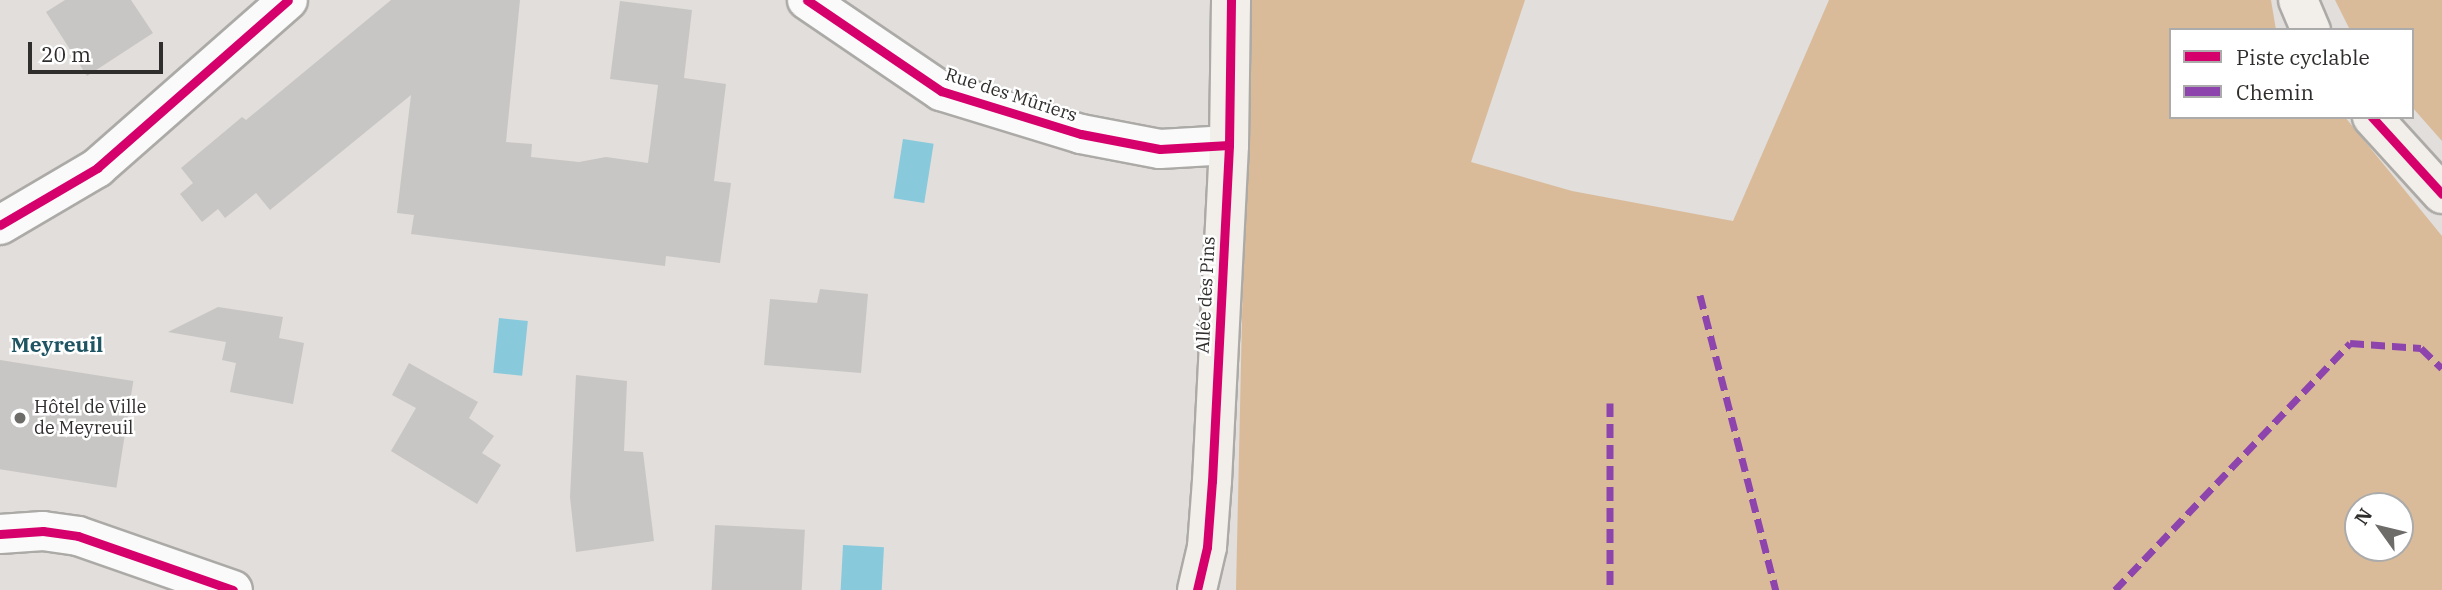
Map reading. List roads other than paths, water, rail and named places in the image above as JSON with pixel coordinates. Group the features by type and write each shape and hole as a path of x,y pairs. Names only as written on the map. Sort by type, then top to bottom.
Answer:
{"street":[{"path":"0,225 97,168 288,0"},
{"name":"Rue des Mûriers","path":"807,0 941,91 1081,134 1160,149 1229,145"},
{"name":"Allée des Pins","path":"1197,590 1208,547 1229,145 1231,0"},
{"path":"2298,0 2311,28"},
{"path":"2374,119 2442,194"},
{"path":"0,534 43,531 78,536 233,590"}],"water":[{"path":"903,139 934,144 924,203 894,198"},
{"path":"499,318 528,321 522,376 493,373"},
{"path":"843,545 884,547 882,590 841,590"}],"place":[{"name":"Hôtel de Ville de Meyreuil","path":"20,418"}],"district":[{"name":"Meyreuil","path":"57,344"}]}
